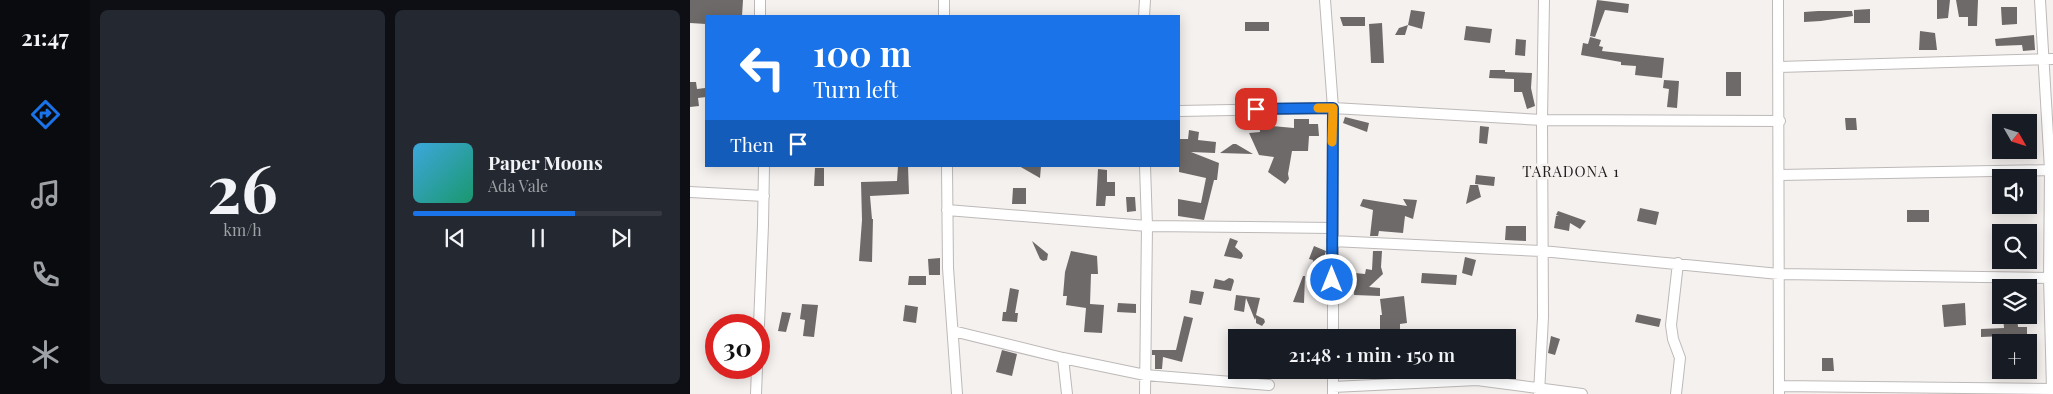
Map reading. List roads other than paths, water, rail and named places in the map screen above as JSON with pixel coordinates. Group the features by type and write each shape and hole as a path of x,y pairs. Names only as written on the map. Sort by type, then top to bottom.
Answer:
{"street":[{"path":"760,0 760,15"},
{"path":"944,0 944,15"},
{"path":"1144,0 1144,15"},
{"path":"1325,0 1333,108 1333,329"},
{"path":"1539,392 1543,317 1542,120 1544,0"},
{"path":"1778,0 1780,121 1779,390 2052,389 2052,170 2048,59 2040,0"},
{"path":"1779,67 2048,59"},
{"path":"1180,111 1333,108 1542,120 1780,121"},
{"path":"759,314 764,167"},
{"path":"946,167 952,331 958,394"},
{"path":"1145,167 1145,394"},
{"path":"1780,175 2052,170"},
{"path":"690,192 764,196"},
{"path":"947,210 1146,226 1332,228"},
{"path":"1332,241 1542,252 1678,263 1779,274 2051,278"},
{"path":"1676,394 1680,358 1673,339 1671,325 1678,263"},
{"path":"952,331 1063,358 1145,375 1269,385"},
{"path":"1063,358 1067,394"},
{"path":"756,394 757,379"},
{"path":"1333,391 1476,380 1503,382 1539,392 1582,394"}],"district":[{"name":"TARADONA 1","path":"1571,171"}]}
